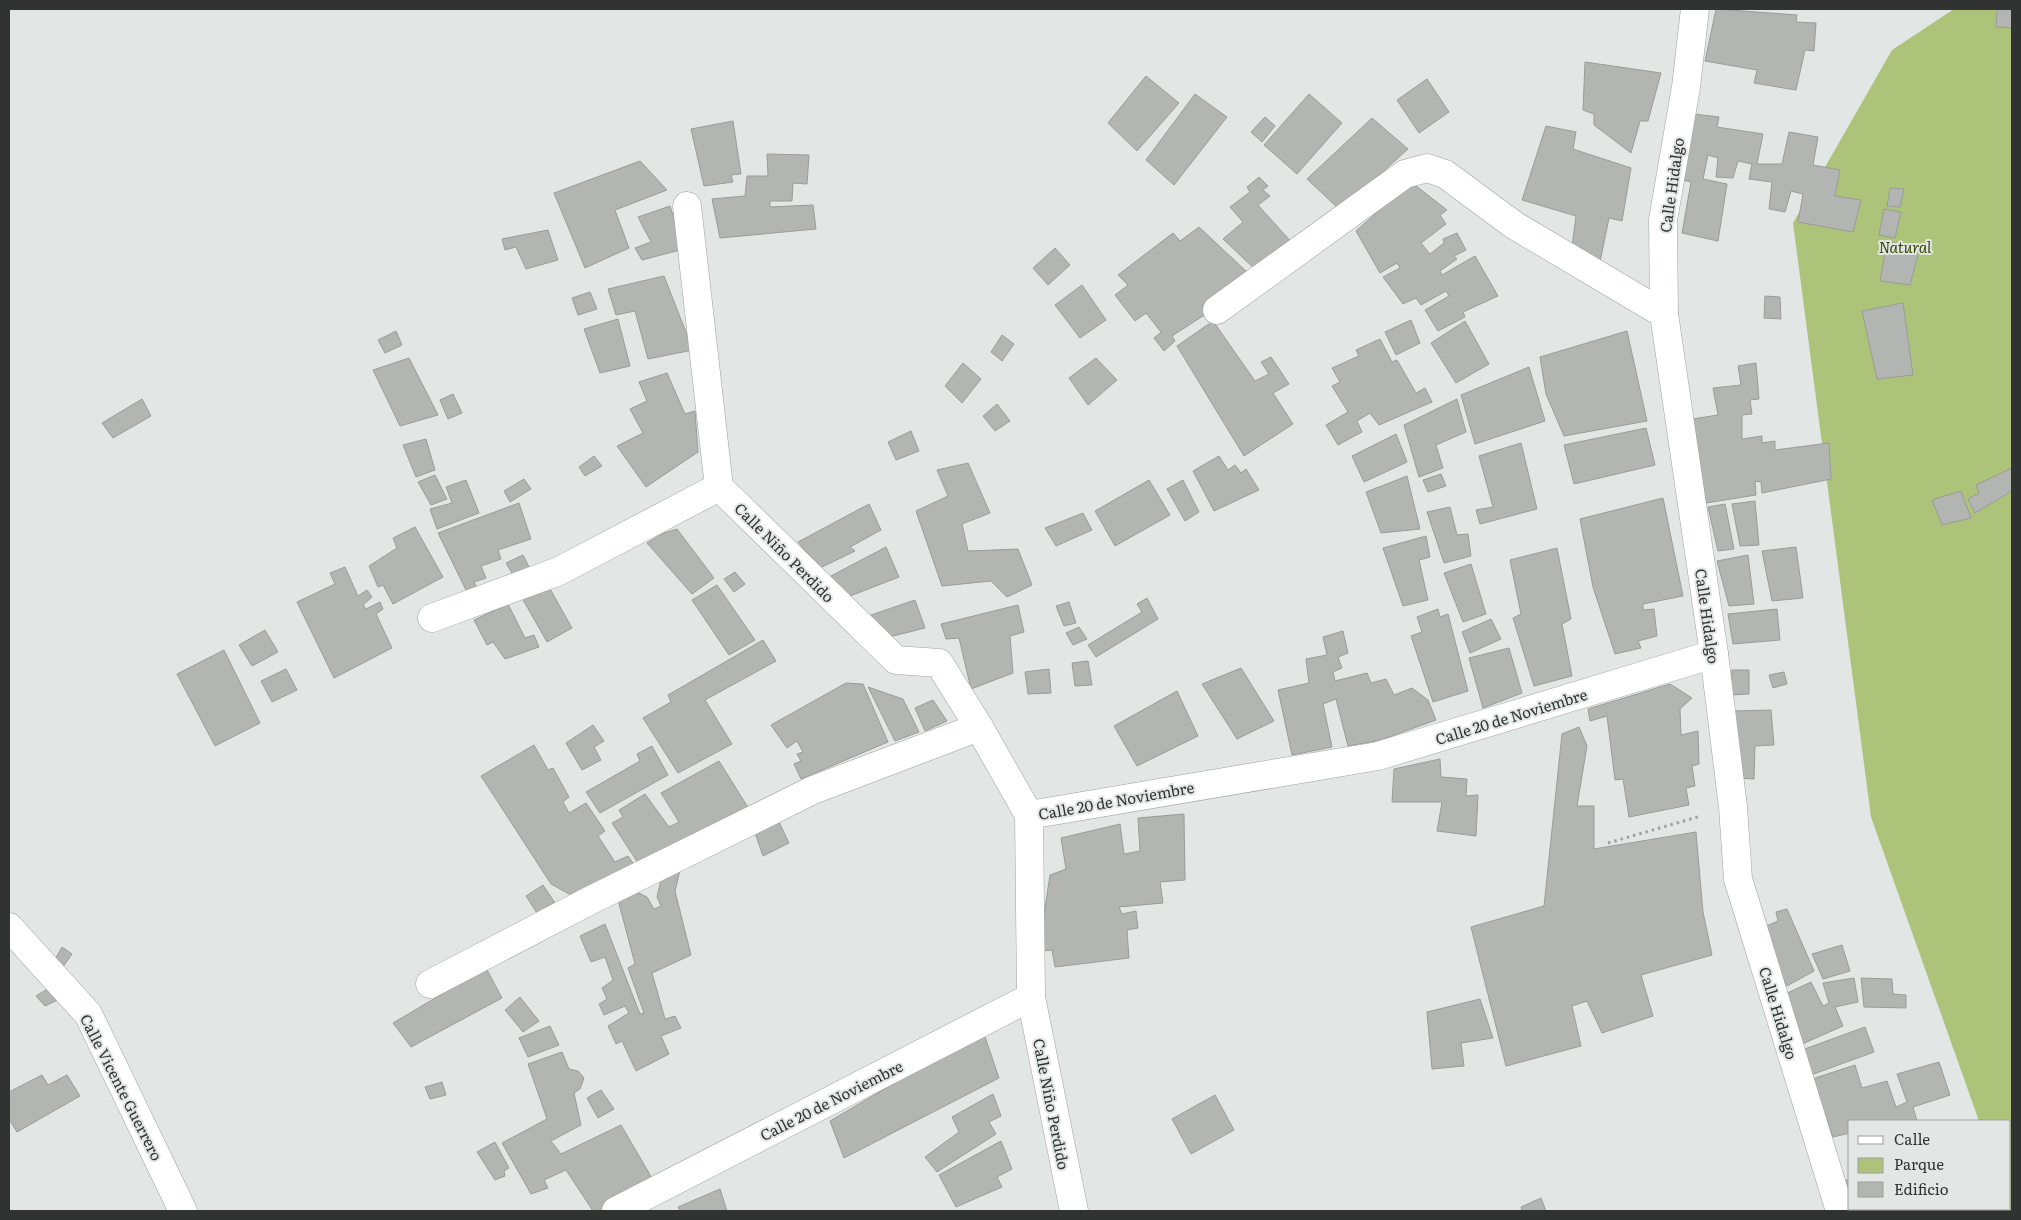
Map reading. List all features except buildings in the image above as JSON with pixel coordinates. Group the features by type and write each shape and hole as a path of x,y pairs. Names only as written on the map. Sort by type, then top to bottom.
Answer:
{"street":[{"name":"Calle Hidalgo","path":"1695,9 1686,87 1662,220 1664,314 1714,654 1733,807 1738,879 1840,1211"},
{"path":"1217,310 1405,174 1428,168 1445,174 1514,225 1664,314"},
{"path":"432,618 559,571 719,487 686,206"},
{"name":"Calle Niño Perdido","path":"719,487 896,660 939,663 979,727 1029,815"},
{"name":"Calle 20 de Noviembre","path":"616,1211 1031,997 1029,815 1378,756 1714,654"},
{"path":"430,984 589,901 813,790 979,727"},
{"name":"Calle Vicente Guerrero","path":"9,926 88,1014 183,1211"},
{"name":"Calle Niño Perdido","path":"1031,997 1074,1211"}],"path":[{"path":"1608,843 1733,807"}],"green space":[{"name":"Natural","path":"1954,9 2012,9 2012,1211 2011,1120 1979,1120 1871,817 1793,223 1892,50"}]}
